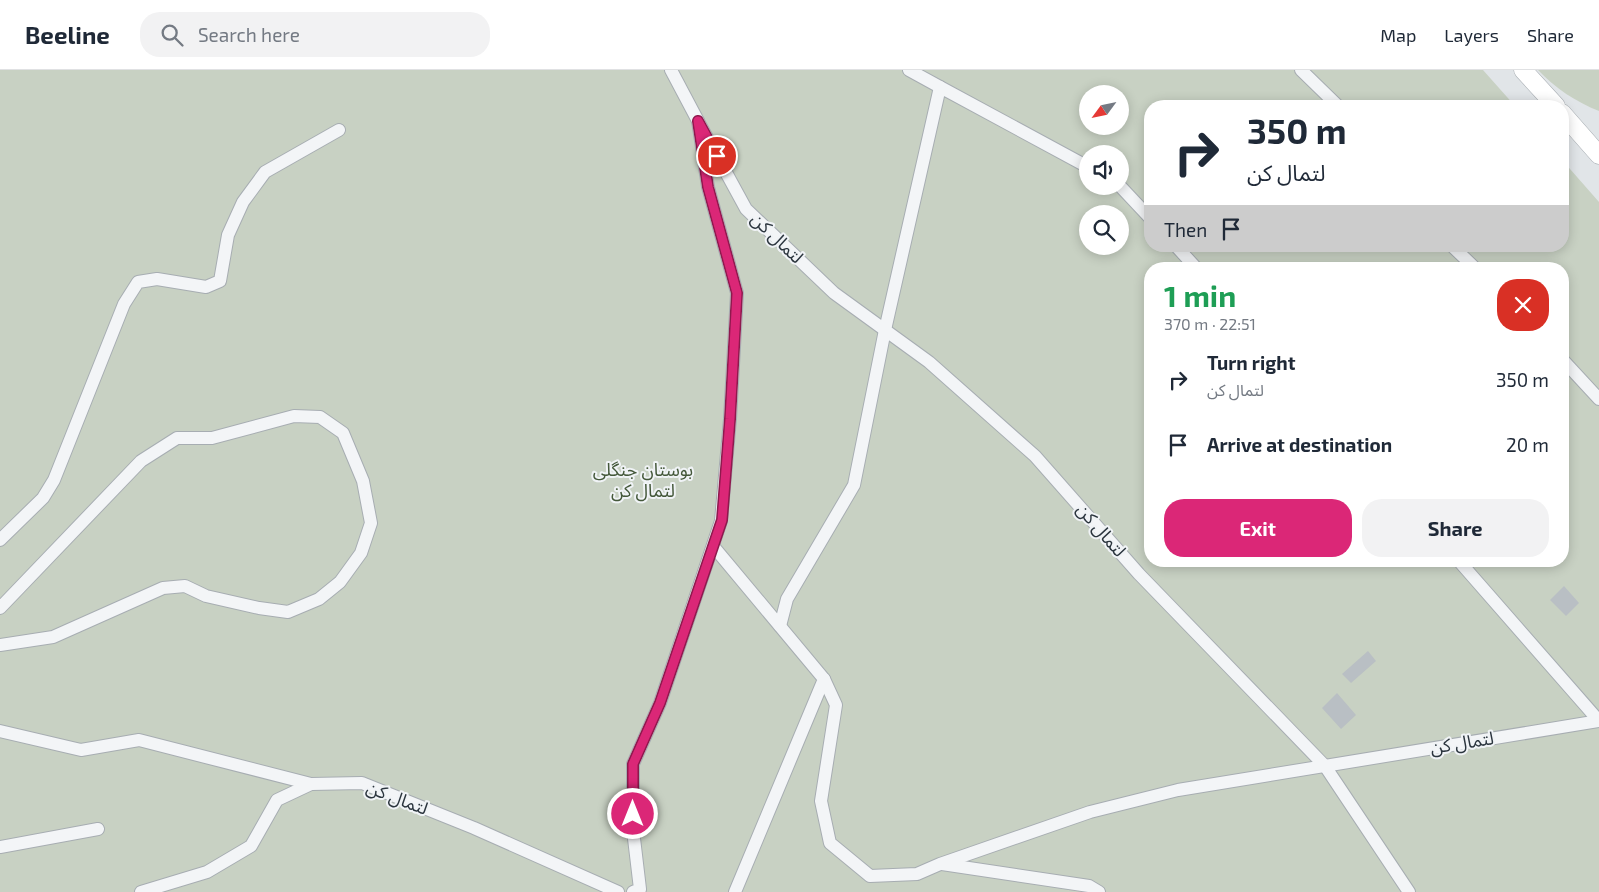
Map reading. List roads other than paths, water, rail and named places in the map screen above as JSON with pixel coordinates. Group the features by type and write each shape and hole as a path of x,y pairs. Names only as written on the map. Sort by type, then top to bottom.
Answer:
{"main road":[{"path":"1523,70 1550,100"},
{"path":"1569,121 1599,155"}],"street":[{"name":"لتمال کن","path":"671,70 746,209 834,293 929,362 1035,456 1139,574 1325,766 1409,892"},
{"path":"910,70 1079,162"},
{"path":"1301,70 1332,100"},
{"path":"780,626 787,599 854,485 885,330 940,87"},
{"name":"لتمال کن","path":"638,891 633,830 633,764 660,703 722,520 730,419 737,293 708,187 698,121"},
{"path":"0,540 43,498 54,480 124,304 138,282 157,279 206,287 220,281 228,235 243,202 265,172 340,130"},
{"path":"1128,195 1144,212"},
{"path":"1182,252 1191,262"},
{"path":"1458,252 1469,262"},
{"path":"1569,367 1599,399"},
{"path":"0,608 141,461 177,438 212,438 294,416 320,417 343,433 363,482 371,523 362,553 340,582 319,599 288,612 258,608 206,596 186,586 163,588 54,637 0,645"},
{"name":"لتمال کن","path":"713,546 824,678 836,705 821,801 830,843 870,876 916,874 940,864 1099,810 1178,790 1599,721"},
{"name":"لتمال کن","path":"1464,567 1599,721"},
{"path":"734,892 824,678"},
{"path":"0,731 81,750 139,740 311,784"},
{"name":"لتمال کن","path":"141,892 206,872 252,846 277,800 311,784 362,783 474,828 618,892"},
{"path":"0,848 98,828"},
{"path":"940,864 1089,886 1099,892"}],"park label":[{"name":"بوستان جنگلی لتمال کن","path":"643,480"}]}
